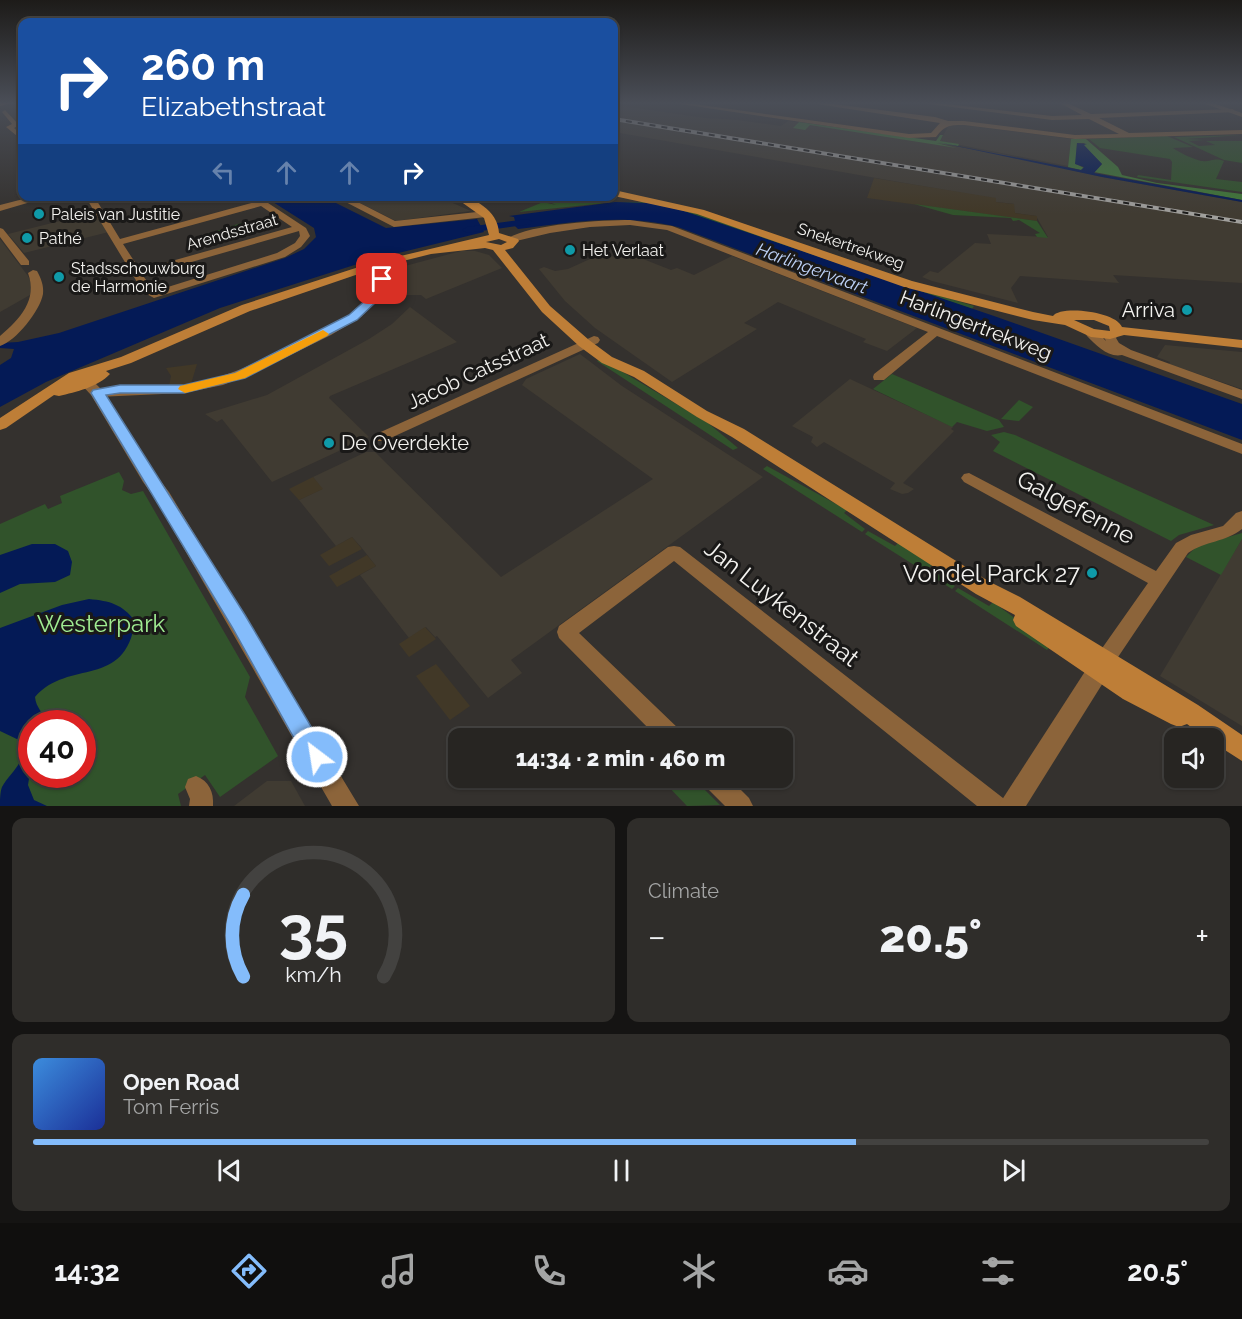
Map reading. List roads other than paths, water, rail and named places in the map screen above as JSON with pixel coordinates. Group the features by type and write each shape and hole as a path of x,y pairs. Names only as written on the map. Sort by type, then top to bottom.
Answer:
{"main road":[{"name":"Snekertrekweg","path":"618,192 700,212 908,284 993,306 1075,321"},
{"path":"468,201 486,214 546,309 589,341 607,360 639,374 702,414 737,443 787,475 845,502 983,588 1013,603 1101,665 1190,713 1238,746"},
{"path":"478,201 492,209 500,236"},
{"path":"0,425 34,401 88,384 126,360 228,314 375,265 500,236"},
{"path":"1075,321 1092,314 1114,329"},
{"path":"1075,321 1091,333 1114,329 1239,344"}],"street":[{"path":"0,208 27,201"},
{"path":"92,201 148,292 154,295 281,255 302,241 305,234 300,228 259,201"},
{"path":"348,201 396,224 486,214"},
{"path":"118,242 262,203"},
{"name":"Harlingertrekweg","path":"500,236 588,224 628,222 669,228 1242,449"},
{"name":"Arendsstraat","path":"137,274 300,228"},
{"path":"0,231 25,263"},
{"path":"88,384 184,389 225,381 252,370 342,324 364,309 374,298 380,285 382,274 375,265"},
{"path":"5,336 31,310 37,299 38,284 33,273"},
{"path":"1114,329 1110,339 1114,345 1140,359"},
{"path":"879,377 936,331"},
{"path":"1091,333 1110,350 1242,395"},
{"name":"Jacob Catsstraat","path":"379,438 589,341"},
{"path":"88,384 238,621 346,806"},
{"name":"Galgefenne","path":"969,478 1159,581"},
{"path":"1011,806 1101,665 1186,545 1233,530 1242,517"},
{"name":"Jan Luykenstraat","path":"663,728 566,632 674,552 995,806"},
{"path":"723,788 741,806"}],"water":[{"path":"937,142 1081,170 1084,167 1075,164 1077,143 1087,144 1084,145 1102,164 1094,173 1242,200 1242,202 1102,177"},
{"path":"271,201 332,201 386,228 477,219 484,232 370,260 220,308 46,382 0,407 0,365 11,358 14,349 0,348 0,343 18,342 59,333 285,258 304,249 316,237 314,228"},
{"path":"615,202 649,203 681,210 994,316 1242,404 1242,440 678,227 638,220 598,220 518,229 511,222 515,221 514,217 509,216"},
{"path":"32,544 55,544 68,551 72,562 70,575 55,582 20,584 0,593 0,555"},
{"path":"89,599 115,604 135,621 129,642 120,656 108,665 64,678 49,685 35,697 40,710 18,710 18,740 0,731 0,628 62,605"},
{"path":"18,766 18,788 29,788 34,800 47,806 0,806 0,794 5,782"}],"waterway":[{"name":"Harlingervaart","path":"467,230 528,222"}],"railway":[{"path":"740,140 1242,222"}],"place":[{"name":"Paleis van Justitie","path":"39,214"},
{"name":"Pathé","path":"27,238"},
{"name":"Het Verlaat","path":"570,250"},
{"name":"Stadsschouwburg de Harmonie","path":"59,277"},
{"name":"Arriva","path":"1187,310"},
{"name":"De Overdekte","path":"329,443"},
{"name":"Vondel Parck 27","path":"1092,573"}],"park label":[{"name":"Westerpark","path":"101,623"}]}
